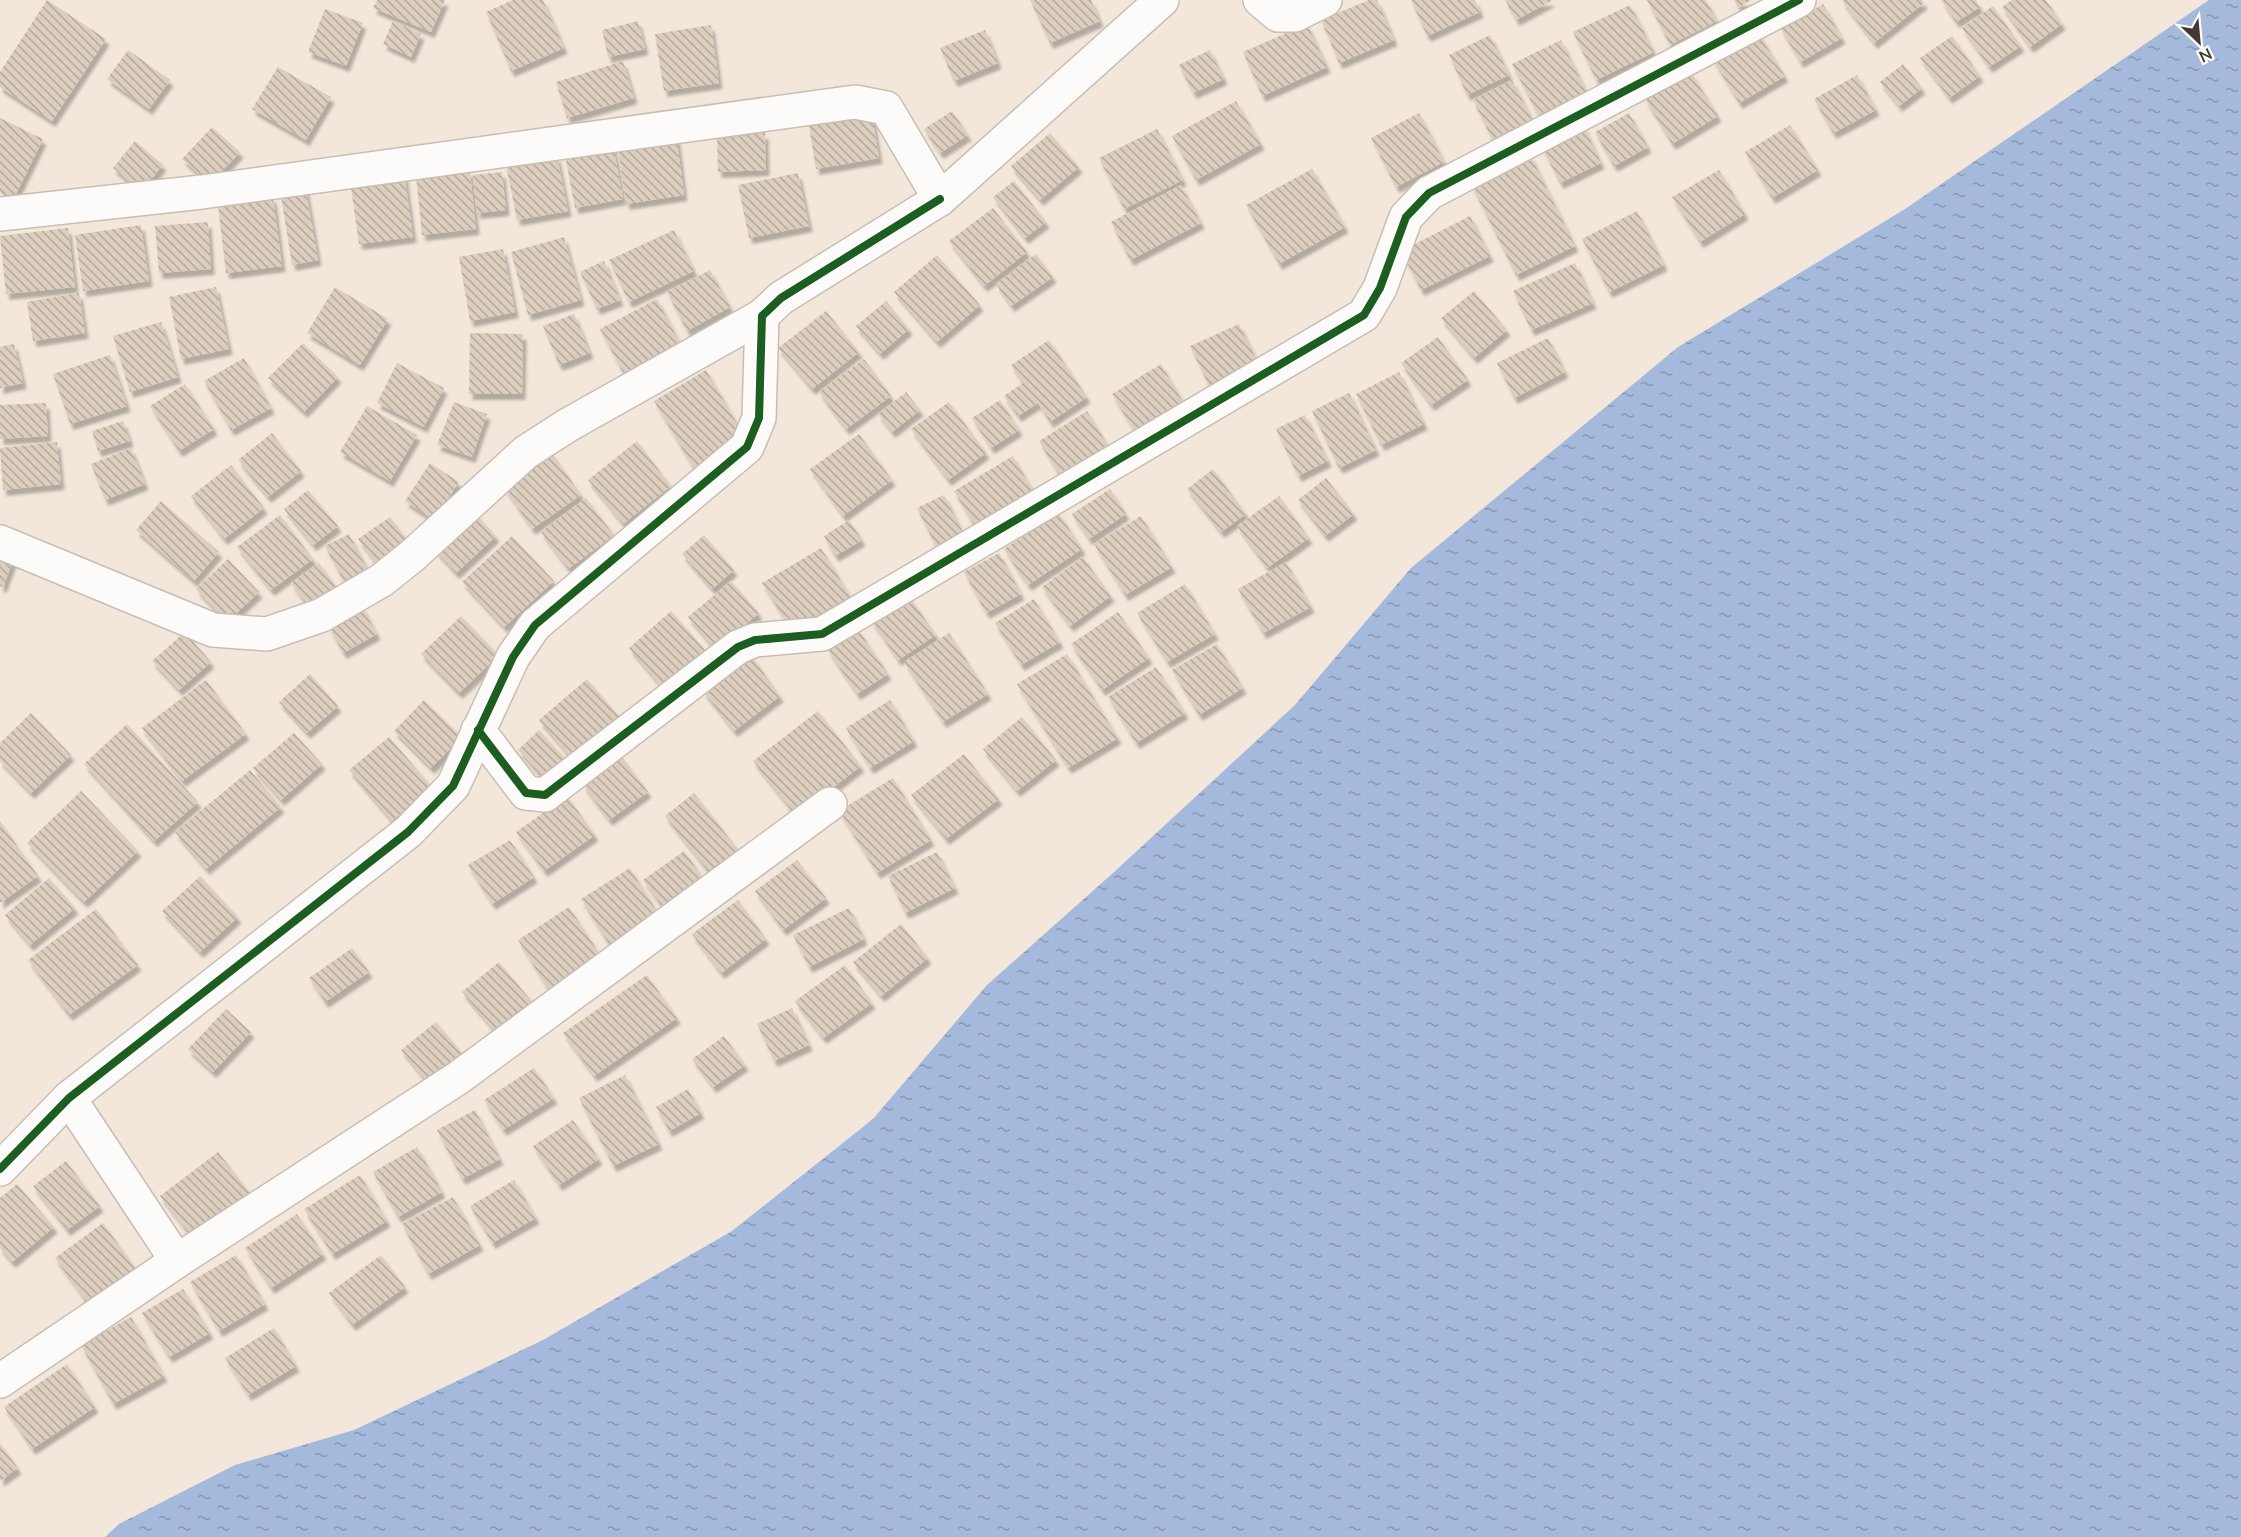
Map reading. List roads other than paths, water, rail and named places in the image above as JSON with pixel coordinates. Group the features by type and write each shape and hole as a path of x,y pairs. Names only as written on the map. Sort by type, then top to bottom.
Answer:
{"street":[{"path":"0,542 213,630 267,634 322,615 382,580 412,556 526,452 568,425 762,316 781,298 940,199 1162,0"},
{"path":"1260,0 1278,15 1295,15 1325,0"},
{"path":"478,730 526,794 545,795 738,647 755,640 822,634 1364,315 1380,288 1406,217 1429,193 1798,0"},
{"path":"0,214 202,192 855,102 886,108 940,199"},
{"path":"0,1168 69,1098 408,832 453,786 513,657 535,626 747,447 759,418 762,316"},
{"path":"0,1381 177,1261 458,1078 830,804"},
{"path":"69,1098 177,1261"}],"water":[{"path":"2209,0 2241,0 2241,1537 105,1537 119,1524 235,1465 354,1430 543,1340 732,1231 873,1119 987,985 1113,873 1295,705 1411,568 1678,347 1905,209"}]}
